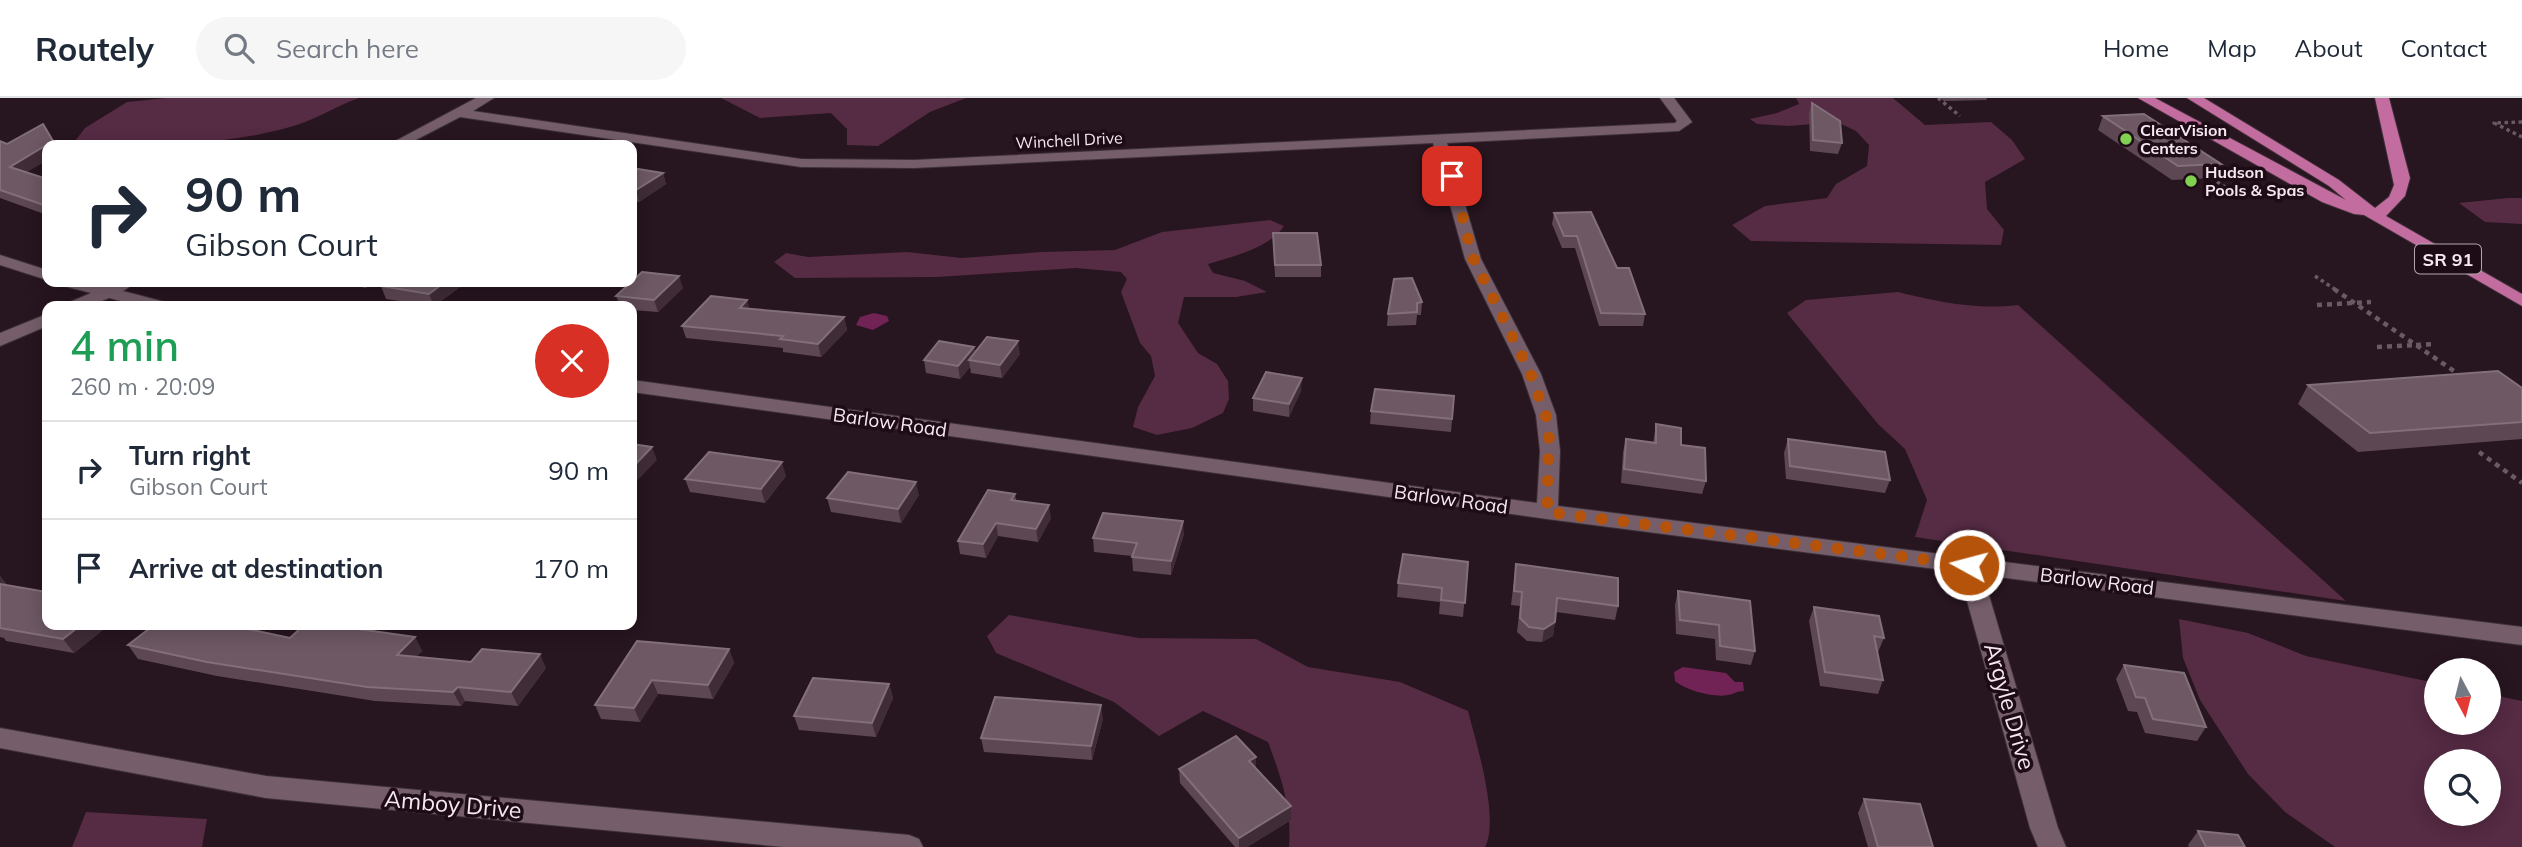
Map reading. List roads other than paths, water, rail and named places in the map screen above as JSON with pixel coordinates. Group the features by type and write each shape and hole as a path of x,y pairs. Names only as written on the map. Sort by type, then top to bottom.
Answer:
{"main road":[{"path":"2375,216 2395,202 2402,191 2402,178 2382,98"},
{"path":"2150,101 2197,100"},
{"name":"SR 91","path":"2197,100 2334,183 2375,216 2522,301"},
{"name":"SR 91","path":"2150,101 2328,199 2375,216"}],"street":[{"path":"405,140 487,98"},
{"name":"Winchell Drive","path":"637,140 720,153 845,165 919,164 1662,130 1683,125 1684,117 1667,98"},
{"name":"Winchell Drive","path":"460,113 636,140"},
{"path":"1439,140 1452,176 1473,258 1529,370 1546,416 1549,434 1547,512"},
{"path":"0,260 42,273"},
{"path":"87,287 139,301"},
{"path":"88,301 119,287"},
{"path":"0,340 42,321"},
{"name":"Barlow Road","path":"637,387 1547,512 2522,636"},
{"name":"Argyle Drive","path":"1969,565 2044,828 2052,847"},
{"name":"Amboy Drive","path":"0,738 266,787 909,847"}],"place":[{"name":"ClearVision Centers","path":"2126,139"},
{"name":"Hudson Pools & Spas","path":"2191,181"}]}
